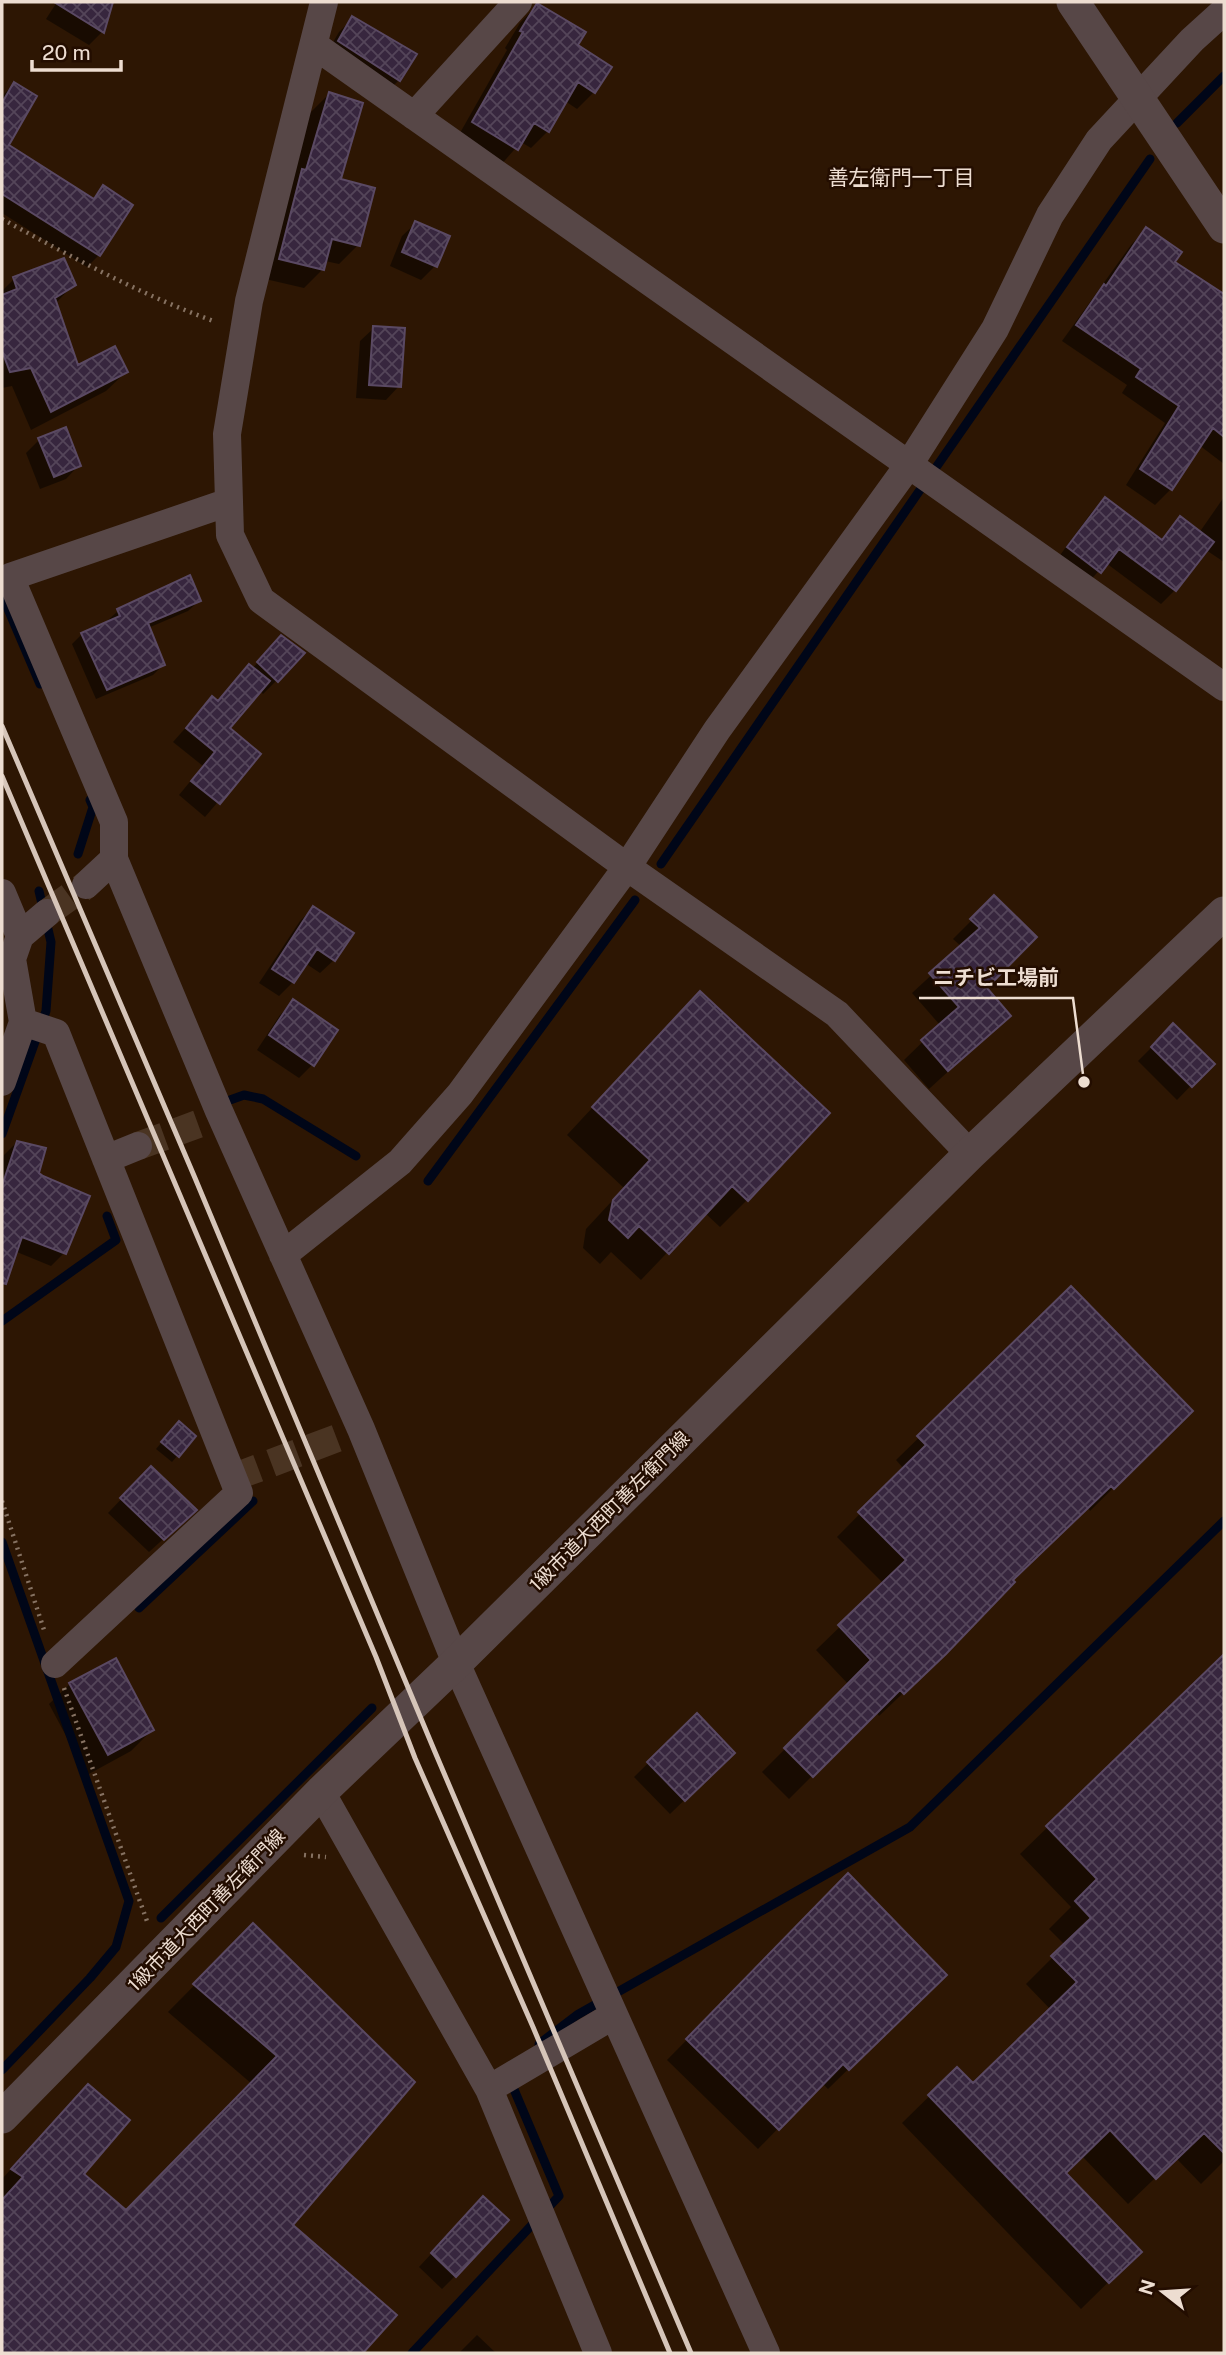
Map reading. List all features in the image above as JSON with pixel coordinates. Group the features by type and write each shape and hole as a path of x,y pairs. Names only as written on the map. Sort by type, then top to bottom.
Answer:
{"street":[{"path":"324,2 249,301 227,434 230,535 261,600 627,867 837,1014 970,1154"},
{"path":"414,116 518,2"},
{"path":"1073,2 1224,227"},
{"path":"284,1255 400,1162 460,1094 627,867 717,730 908,466 995,329 1050,215 1099,140 1192,40 1224,11"},
{"path":"314,45 1224,687"},
{"path":"229,502 10,577 114,822 114,859 208,1117 284,1255 361,1429 456,1664 766,2353"},
{"path":"86,885 114,859"},
{"path":"2,894 20,936"},
{"path":"2,1082 23,1022 12,959 20,936 47,913"},
{"name":"1級市道大西町善左衛門線","path":"2,2118 321,1792 456,1664 970,1154 1224,913"},
{"path":"23,1022 56,1033 239,1493 55,1664"},
{"path":"106,1159 138,1146"},
{"path":"321,1792 489,2089 598,2353"},
{"path":"489,2089 614,2015"}],"path":[{"path":"2,219 169,305 244,332"},
{"path":"2,1501 55,1664 160,1958"},
{"path":"298,1854 326,1857 335,1866"}],"building":[{"path":"54,2 113,2 104,33"},
{"path":"537,3 586,32 578,45 612,67 595,93 578,82 549,132 534,123 518,150 472,122"},
{"path":"352,16 417,54 400,81 338,41"},
{"path":"14,82 37,96 9,145 94,199 103,185 133,205 100,256 2,194 2,103"},
{"path":"329,92 363,103 341,179 375,188 360,246 332,239 324,270 279,259 302,169 306,170"},
{"path":"415,221 450,236 437,267 402,252"},
{"path":"1146,227 1182,252 1175,262 1224,294 1224,437 1213,428 1172,490 1140,469 1179,406 1136,377 1141,369 1076,325"},
{"path":"64,258 76,285 55,298 78,365 115,346 128,372 51,412 31,368 10,372 2,351 2,295 17,289 13,277"},
{"path":"373,326 405,328 401,387 369,385"},
{"path":"66,427 81,466 54,477 38,438"},
{"path":"1105,497 1162,540 1180,516 1214,542 1176,591 1119,549 1101,573 1067,547"},
{"path":"190,575 201,601 148,623 165,665 107,690 81,633 120,616 117,609"},
{"path":"281,635 305,653 278,682 257,662"},
{"path":"249,664 270,681 230,728 261,754 220,804 191,781 215,752 186,728 212,696 218,701"},
{"path":"994,895 1037,937 987,988 1011,1016 948,1071 921,1040 959,1007 929,973 980,928 970,919"},
{"path":"313,906 354,933 335,961 317,949 294,983 272,969"},
{"path":"700,991 830,1113 748,1201 732,1186 669,1254 639,1226 628,1238 609,1220 613,1200 650,1160 592,1107"},
{"path":"293,999 338,1030 314,1066 269,1035"},
{"path":"1173,1023 1215,1064 1192,1087 1151,1047"},
{"path":"17,1141 46,1148 39,1173 90,1196 66,1254 22,1237 6,1284 2,1283 2,1186"},
{"path":"1071,1286 1193,1411 1114,1489 1111,1486 1013,1580 1015,1582 946,1654 904,1694 900,1690 813,1777 784,1748 871,1660 838,1625 906,1560 858,1512 926,1445 917,1436"},
{"path":"179,1421 196,1436 179,1457 161,1442"},
{"path":"151,1466 197,1510 164,1540 120,1498"},
{"path":"1224,1654 1224,2153 1204,2133 1156,2179 1110,2130 1066,2173 1142,2252 1109,2283 928,2095 957,2067 973,2083 1077,1982 1051,1956 1091,1918 1075,1901 1097,1879 1046,1826"},
{"path":"116,1658 154,1730 108,1755 69,1683"},
{"path":"697,1713 735,1753 685,1801 647,1762"},
{"path":"848,1873 947,1975 849,2070 843,2064 779,2130 686,2039"},
{"path":"253,1923 415,2082 293,2225 397,2315 363,2353 2,2353 2,2200 23,2177 11,2169 88,2084 130,2120 84,2174 126,2210 277,2056 193,1984"},
{"path":"483,2196 509,2220 456,2277 431,2253"}],"waterway":[{"path":"1177,123 1224,76"},
{"path":"937,466 1150,159"},
{"path":"661,864 920,490"},
{"path":"2,595 40,684"},
{"path":"78,854 93,807 90,800"},
{"path":"2,1134 46,1011 51,942 39,891"},
{"path":"428,1181 635,900"},
{"path":"230,1100 244,1095 263,1099 356,1156"},
{"path":"2,1321 116,1240 107,1216"},
{"path":"139,1608 253,1501"},
{"path":"539,2044 577,2015 910,1827 1224,1521"},
{"path":"2,1542 129,1901 116,1947 2,2070"},
{"path":"161,1918 372,1708"},
{"path":"412,2353 559,2196 510,2080"}],"tunnel":[{"path":"47,913 86,885"},
{"path":"138,1146 198,1124"},
{"path":"232,1478 361,1429"}],"railway":[{"path":"2,726 691,2353"},
{"path":"2,776 376,1657 415,1758 533,2027 670,2353"}],"place":[{"name":"ニチビ工場前","path":"1084,1082"}],"district":[{"name":"善左衛門一丁目","path":"901,177"}]}
